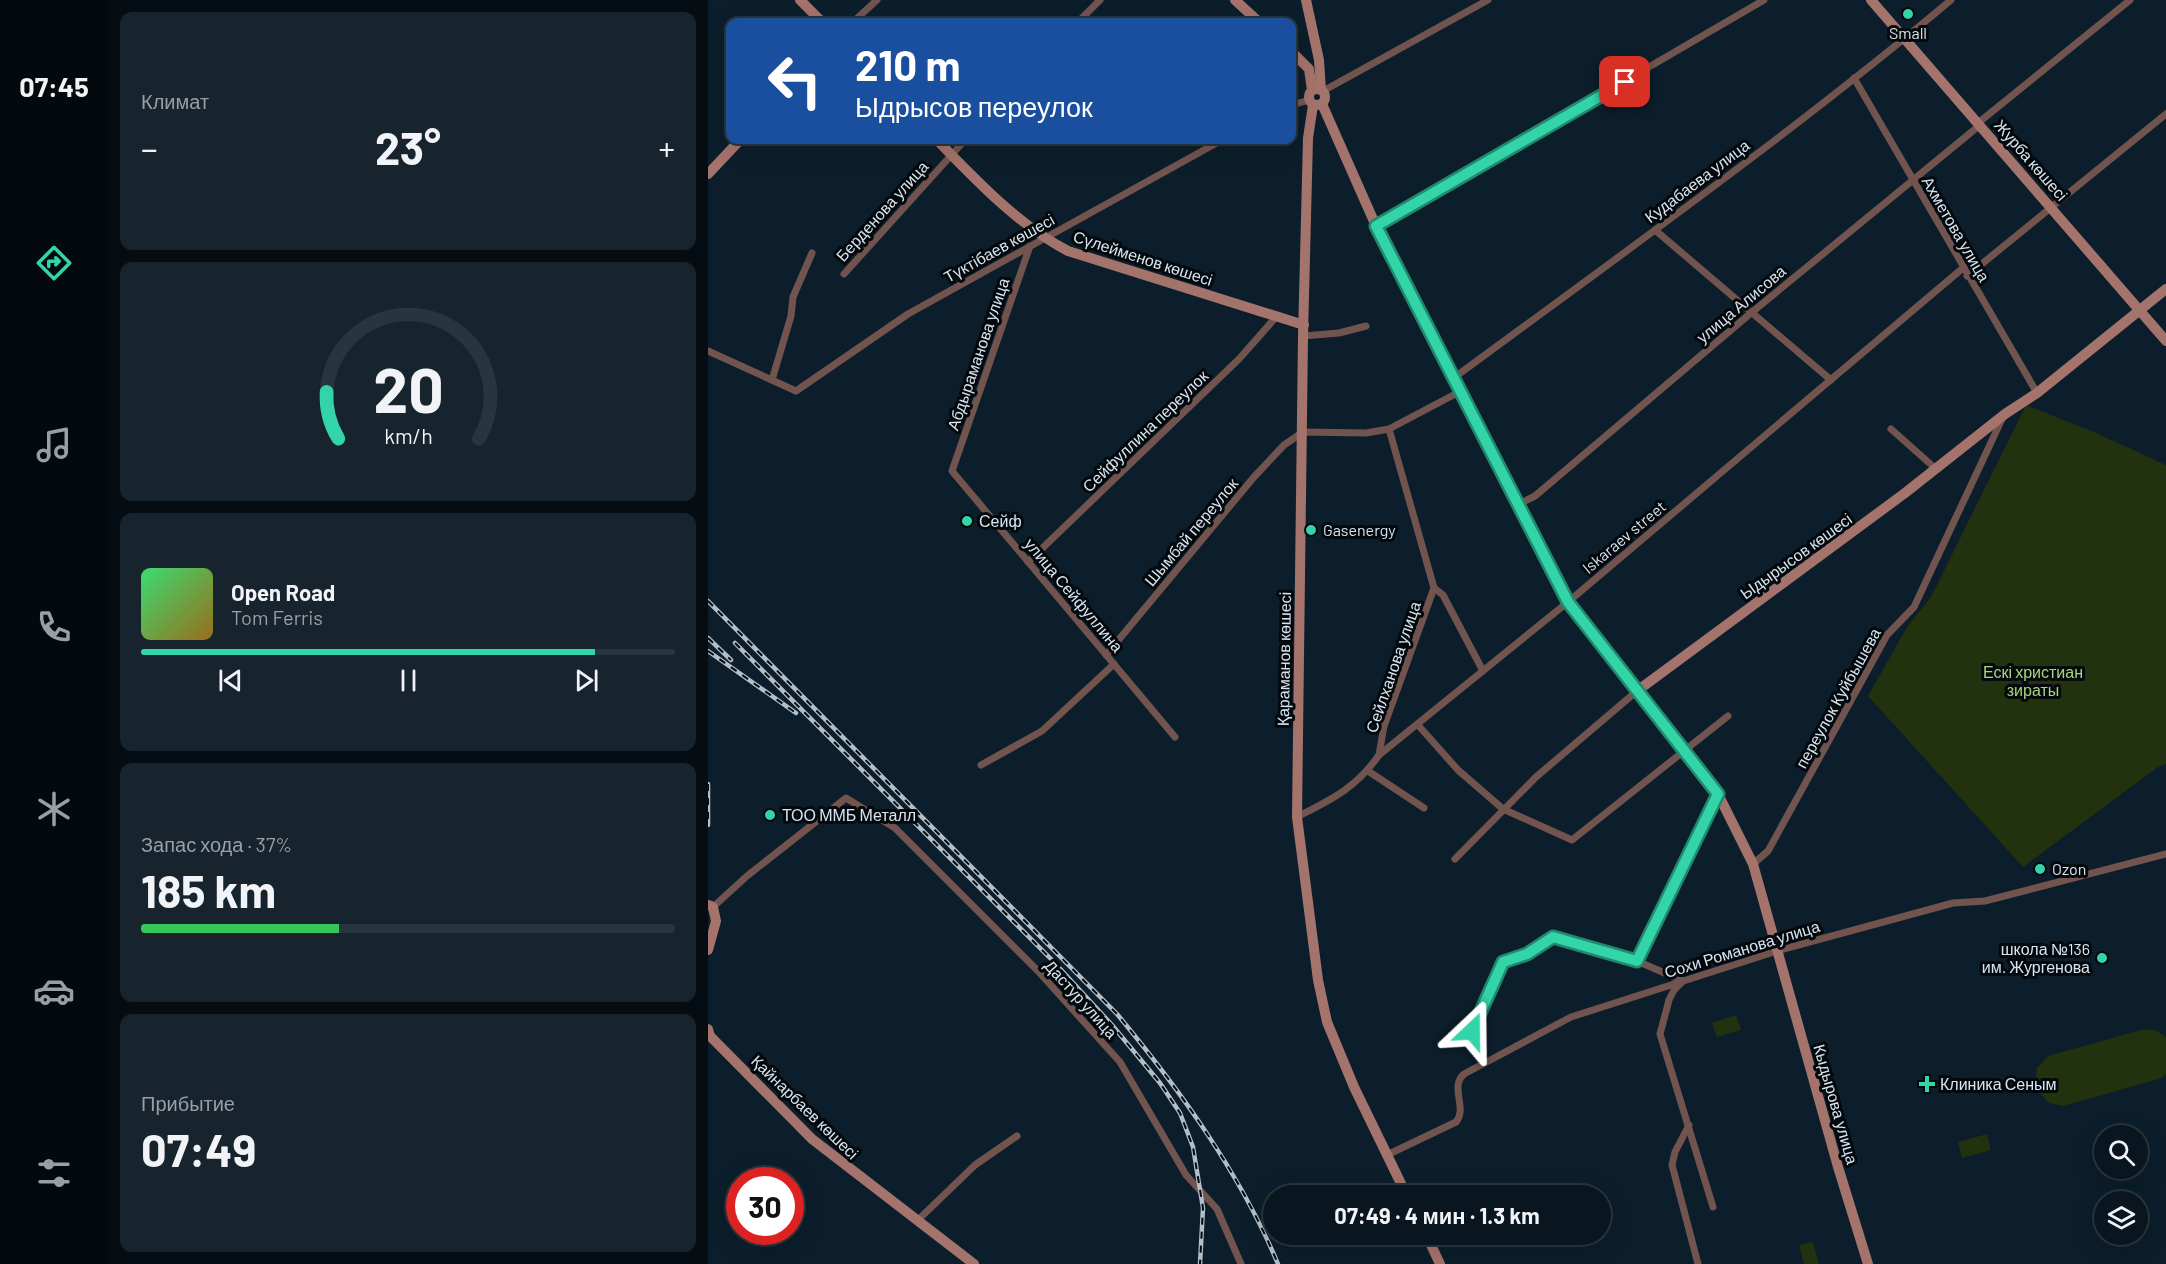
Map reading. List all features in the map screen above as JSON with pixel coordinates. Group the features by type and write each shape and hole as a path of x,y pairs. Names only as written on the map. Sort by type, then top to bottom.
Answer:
{"street":[{"path":"800,0 818,18"},
{"path":"857,18 877,0"},
{"path":"1082,18 1100,0"},
{"path":"1235,0 1255,18"},
{"name":"Қараманов көшесі","path":"1306,0 1319,60 1317,97 1308,138 1298,817 1318,980 1327,1022 1354,1087 1402,1185"},
{"path":"1296,104 1317,97 1488,0"},
{"path":"1376,226 1764,0"},
{"name":"Журба көшесі","path":"1871,0 2166,341"},
{"name":"Кудабаева улица","path":"1455,377 1655,230 1854,78 1951,0"},
{"name":"улица Алисова","path":"1519,504 1535,496 1751,313 2130,0"},
{"path":"1296,56 1312,75 1317,97"},
{"path":"1304,64 1313,64 1319,60"},
{"name":"Ахметова улица","path":"1854,78 2037,393"},
{"name":"Кыдырова улица","path":"1317,97 1376,226 1568,602 1718,794 1753,864 1868,1264"},
{"path":"1967,276 2166,114"},
{"path":"708,174 736,144"},
{"name":"Сүлейменов көшесі","path":"941,144 1044,238 1068,251 1277,316 1304,331"},
{"name":"Берденова улица","path":"844,274 961,144"},
{"name":"Түктібаев көшесі","path":"772,380 796,391 908,314 1215,144"},
{"path":"1655,230 1831,380"},
{"name":"Абдыраманова улица","path":"952,471 1030,246"},
{"path":"708,351 772,380 791,316 793,297 812,253"},
{"name":"Iskaraev street","path":"1298,817 1338,796 1368,771 1379,755 1568,602 1963,268"},
{"name":"Ыдырысов көшесі","path":"1455,860 1502,809 1536,777 1637,691 1936,469 2004,414 2037,393 2166,289"},
{"name":"Сейфуллина переулок","path":"1028,562 1239,359 1277,316"},
{"path":"1304,331 1366,326"},
{"path":"1303,432 1366,433 1389,429 1461,391"},
{"name":"переулок Куйбышева","path":"1753,864 1768,851 1887,635 1914,607 2004,414"},
{"name":"Сейлханова улица","path":"1379,755 1384,726 1434,588 1389,429"},
{"path":"1891,429 1936,469"},
{"name":"Шымбай переулок","path":"1106,655 1254,477 1284,445 1303,432"},
{"name":"улица Сейфуллина","path":"952,471 1175,737"},
{"name":"Сейлханова улица","path":"1434,588 1443,595 1483,671"},
{"path":"981,765 1042,731 1114,664"},
{"path":"1418,725 1458,770 1502,809 1572,840 1728,716"},
{"path":"1368,771 1424,808"},
{"path":"1637,961 1718,794"},
{"name":"Дастур улица","path":"710,906 846,798 895,828 1038,971 1120,1062 1186,1175 1217,1209 1240,1264"},
{"name":"Сохи Романова улица","path":"1387,1155 1456,1122 1460,1115 1459,1078 1571,1017 1777,951 1953,903 1985,901 2166,854"},
{"path":"708,950 716,921 710,906"},
{"path":"1483,1063 1468,1042 1476,1019 1503,962 1527,954 1553,937 1637,961 1683,981 1674,990 1669,1000 1660,1034 1713,1207"},
{"name":"Қайнарбаев көшесі","path":"708,1029 710,1036 812,1139 851,1172 919,1220 974,1264"},
{"path":"1689,1125 1675,1152 1672,1165 1698,1264"},
{"path":"919,1220 975,1165 1017,1136"},
{"path":"1430,1245 1440,1264"}],"green space":[{"name":"Ескі христиан зираты","path":"2026,405 2094,432 2166,465 2166,764 2158,767 2023,867 1868,696 1907,627 1931,597"},
{"path":"1736,1015 1741,1030 1717,1037 1712,1023"},
{"path":"2141,1030 2155,1030 2166,1037 2166,1074 2159,1079 2063,1106 2049,1103 2035,1088 2037,1068 2048,1056"},
{"path":"1987,1134 1991,1150 1962,1158 1958,1142"},
{"path":"1813,1242 1819,1264 1804,1264 1799,1245"}],"railway":[{"path":"708,601 1117,1014 1207,1133 1246,1197 1278,1264"},
{"path":"708,638 731,660"},
{"path":"735,643 1052,960 1112,1025 1160,1083 1180,1113 1193,1147 1203,1208 1200,1264"},
{"path":"708,651 796,713"},
{"path":"708,784 708,825"}],"place":[{"name":"Small","path":"1908,14"},
{"name":"Сейф","path":"967,521"},
{"name":"Gasenergy","path":"1311,530"},
{"name":"ТОО ММБ Металл","path":"770,815"},
{"name":"Ozon","path":"2040,869"},
{"name":"школа №136 им. Жургенова","path":"2102,958"},
{"name":"Клиника Сеным","path":"1927,1084"}],"route":[{"path":"1472,1031 1503,962 1527,954 1553,937 1637,961 1718,794 1568,602 1376,226 1625,82"}]}
